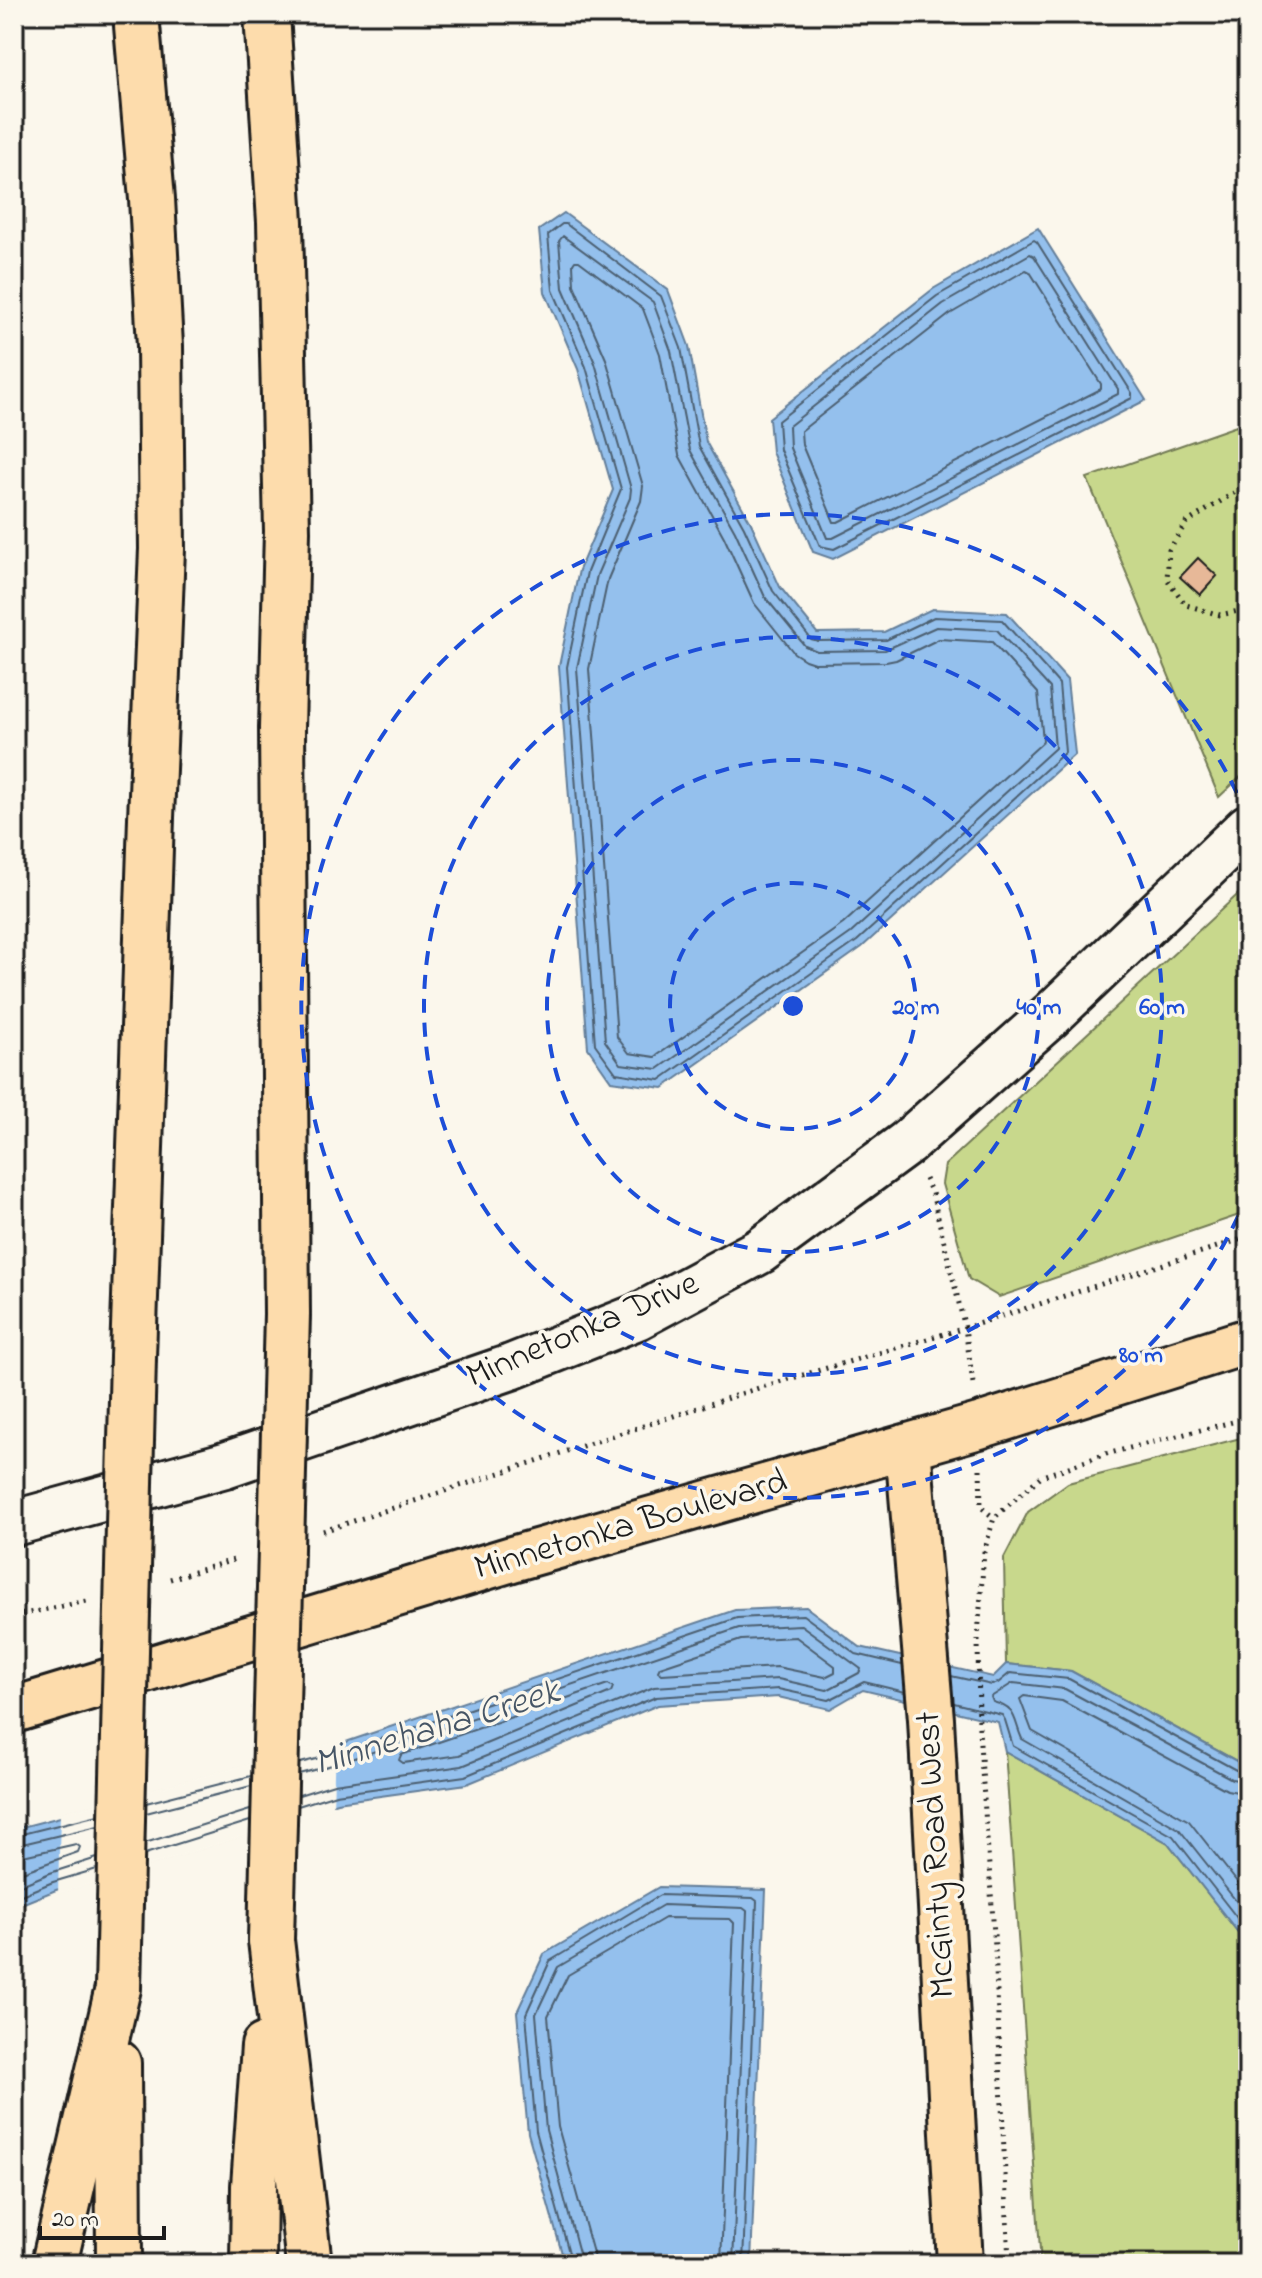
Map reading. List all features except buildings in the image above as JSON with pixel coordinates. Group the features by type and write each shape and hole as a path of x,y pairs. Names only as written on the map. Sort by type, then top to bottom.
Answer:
{"main road":[{"path":"119,2264 118,1988 133,1357 162,549 160,346 152,199 136,14"},
{"path":"253,2264 254,2186 271,1940 287,1314 282,728 287,531 280,222 267,14"},
{"name":"Minnetonka Boulevard","path":"14,1710 512,1559 908,1447 1248,1341"},
{"name":"McGinty Road West","path":"908,1447 931,1719 960,2264"},
{"path":"271,1940 309,2264"},
{"path":"54,2264 118,1988"}],"street":[{"name":"Minnetonka Drive","path":"14,1523 225,1465 511,1367 637,1317 760,1251 907,1143 1051,1015 1248,827"}],"path":[{"path":"1248,484 1186,523 1169,550 1167,579 1186,605 1220,615 1248,609"},
{"path":"907,1143 932,1193 965,1328"},
{"path":"313,1534 765,1386 965,1328 1248,1237"},
{"path":"1009,2264 995,1947 979,1730 978,1636 984,1552 994,1518 1040,1477 1106,1454 1248,1418"},
{"path":"164,1580 238,1559"},
{"path":"14,1616 91,1600"}],"green space":[{"path":"1248,422 1248,770 1219,797 1087,478"},
{"path":"1248,885 1248,1212 999,1297 969,1279 942,1184 945,1165"},
{"path":"1248,1436 1248,1765 1071,1671 1006,1664 1004,1558 1028,1512 1068,1483"},
{"path":"1005,1751 1168,1843 1248,1945 1248,2264 1041,2264"}],"water":[{"path":"564,213 668,290 689,346 706,442 751,523 780,587 817,633 884,632 932,609 1007,613 1067,680 1075,754 862,947 663,1088 611,1081 588,1048 559,666 579,570 613,490 578,369 545,292 539,230"},
{"path":"1038,228 1146,400 833,559 813,552 772,452 769,418 933,289"},
{"name":"Minnehaha Creek","path":"806,1607 860,1647 993,1677 1006,1664 1071,1671 1248,1765 1248,1945 1168,1843 1005,1751 998,1722 863,1690 830,1709 778,1697 658,1705 467,1784 337,1802 56,1890 14,1907 14,1829 337,1745 735,1610"},
{"path":"659,1887 766,1890 751,2264 565,2264 528,2133 517,2012 544,1954"}],"pier":[{"path":"335,1742 333,1808 58,1894 60,1813"}]}
